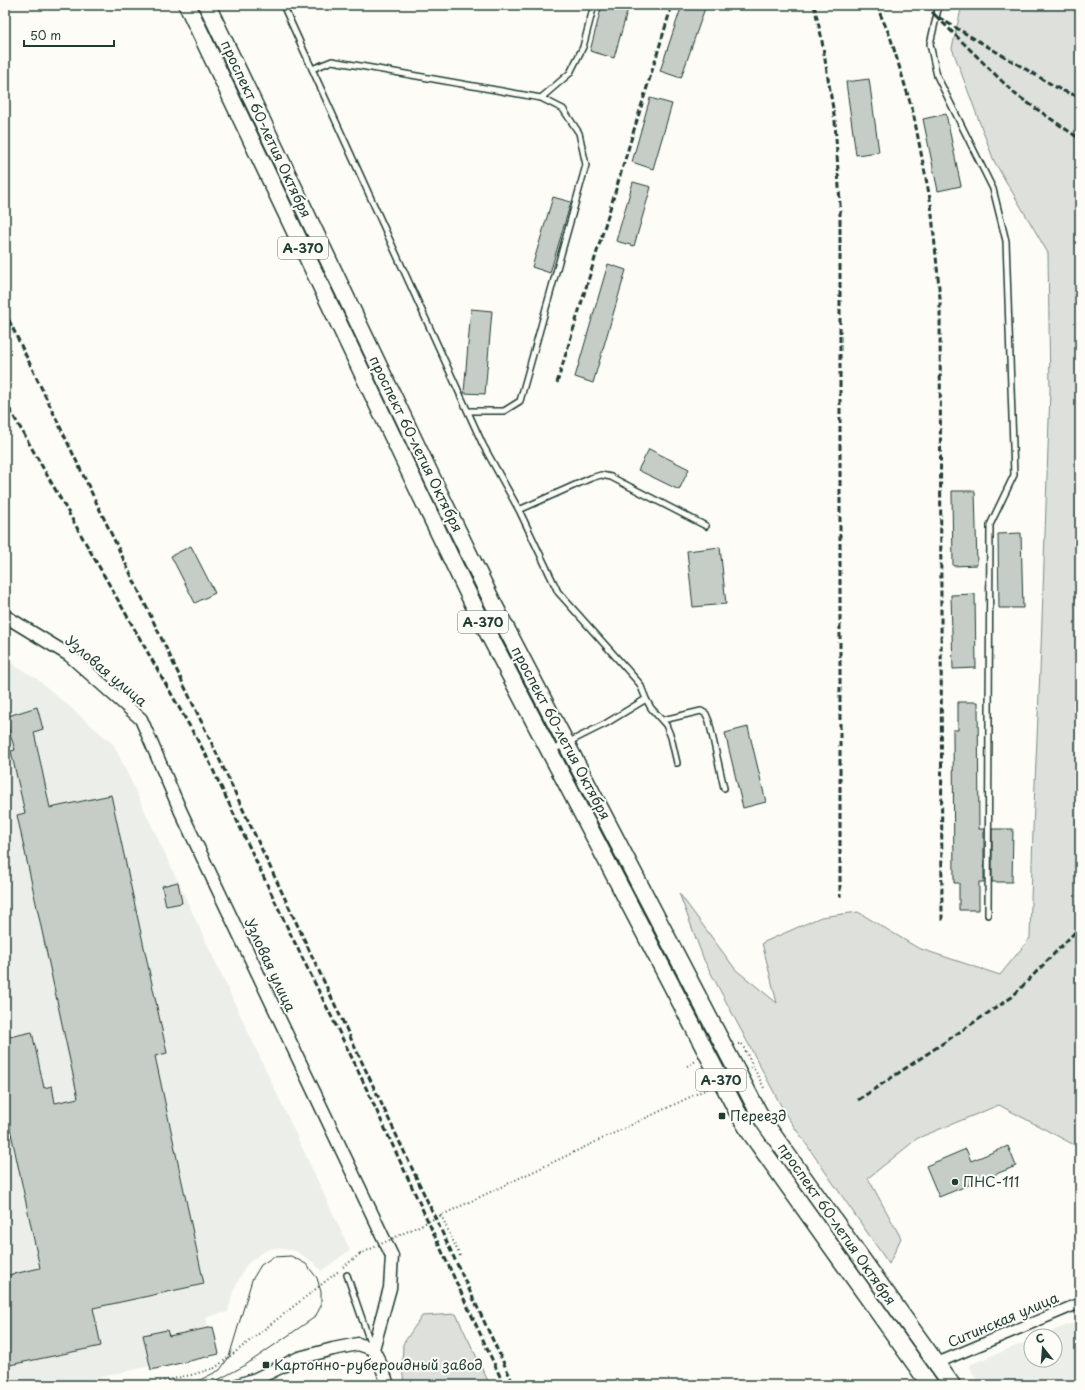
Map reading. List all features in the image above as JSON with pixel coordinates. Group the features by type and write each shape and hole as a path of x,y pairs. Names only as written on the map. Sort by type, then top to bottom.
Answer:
{"highway":[{"name":"проспект 60-летия Октября","path":"187,5 477,612 551,751 741,1118 930,1385"},
{"name":"проспект 60-летия Октября","path":"207,5 493,603 757,1109 952,1385"}],"street":[{"name":"Узловая улица","path":"5,616 69,655 141,719 181,812 392,1256 390,1288 373,1349"},
{"name":"Ситинская улица","path":"937,1363 1080,1303"},
{"path":"238,1385 256,1379 299,1358 333,1348 358,1344 373,1349 381,1365 388,1385"}],"lane":[{"path":"283,5 483,445 519,510 558,592 640,684 651,708 663,720 671,737 677,763"},
{"path":"541,98 570,73 583,46 594,5"},
{"path":"939,5 930,44 937,76 993,189 1006,241 1014,475 990,525 988,915"},
{"path":"312,69 332,61 541,98 563,109 579,133 586,165 520,401 504,410 468,411"},
{"path":"519,510 601,475 611,477 706,526"},
{"path":"551,751 605,724 646,699"},
{"path":"663,720 701,711 706,714 709,721 724,788"},
{"path":"347,1275 373,1349"}],"path":[{"path":"742,1044 764,1088"},
{"path":"144,1385 192,1375 214,1368 360,1254 753,1067"},
{"path":"442,1215 460,1256"}],"shaded area":[{"path":"962,5 1080,5 1080,1148 999,1105 918,1138 868,1178 901,1238 889,1264 786,1115 704,960 679,893 736,970 777,1003 762,943 821,917 858,912 918,948 1000,975 1030,938 1050,391 1048,253 994,161 952,48"},
{"path":"5,660 36,678 114,745 350,1250 321,1271 314,1263 296,1251 277,1248 269,1249 261,1253 246,1265 233,1292 228,1312 206,1317 212,1352 66,1385 5,1385"},
{"path":"456,1314 490,1385 404,1385 402,1367 403,1344 422,1316"},
{"path":"1080,1320 1080,1385 979,1385 969,1365 1023,1343 1023,1368 1063,1368 1063,1328 1060,1328"}],"building":[{"path":"602,5 629,5 614,58 590,51"},
{"path":"682,5 706,5 681,78 660,71"},
{"path":"869,79 879,152 856,155 846,82"},
{"path":"650,98 672,104 653,169 632,162"},
{"path":"946,114 961,186 938,191 923,119"},
{"path":"633,182 651,187 634,246 616,241"},
{"path":"553,197 571,202 550,273 532,267"},
{"path":"608,264 626,270 593,383 575,377"},
{"path":"471,309 492,311 485,394 464,393"},
{"path":"649,449 689,469 679,490 638,470"},
{"path":"952,491 975,491 977,565 953,566"},
{"path":"1021,533 1023,608 999,608 998,534"},
{"path":"191,546 215,593 195,603 171,556"},
{"path":"720,547 726,604 693,607 687,551"},
{"path":"975,594 976,668 953,669 951,595"},
{"path":"958,702 978,702 979,829 984,829 984,882 979,882 979,910 959,910 959,883 954,883 953,730 958,730"},
{"path":"37,707 43,729 34,732 50,808 111,795 167,1053 155,1056 204,1284 93,1308 101,1346 5,1366 5,1276 40,1268 5,1105 5,1038 32,1032 44,1088 52,1086 55,1103 78,1098 17,815 25,813 11,751 15,750 5,717"},
{"path":"748,727 766,802 743,808 725,733"},
{"path":"992,829 1013,829 1012,882 992,882"},
{"path":"178,882 182,903 166,906 162,886"},
{"name":"ПНС-111","path":"1008,1146 1016,1166 939,1197 926,1166 966,1149 971,1161"},
{"path":"213,1327 219,1354 151,1370 143,1335 167,1330 169,1336"}],"tram line":[{"path":"187,1385 220,1370 229,1357 252,1280 261,1265 273,1257 291,1256 306,1264 317,1278 321,1292 321,1306 315,1317 244,1366 207,1385"}],"railway":[{"path":"557,383 672,5"},
{"path":"814,5 821,35 835,121 840,204 840,897"},
{"path":"876,5 890,36 913,112 931,204 940,298 942,923"},
{"path":"926,5 936,16 1061,90 1080,97"},
{"path":"936,16 1015,94 1080,139"},
{"path":"5,312 214,748 514,1385"},
{"path":"5,401 206,755 290,933 354,1062 504,1385"},
{"path":"858,1100 1012,997 1080,927"}],"place":[{"name":"Переезд","path":"722,1116"},
{"name":"ПНС-111","path":"955,1182"},
{"name":"Картонно-рубероидный завод","path":"266,1365"}]}
